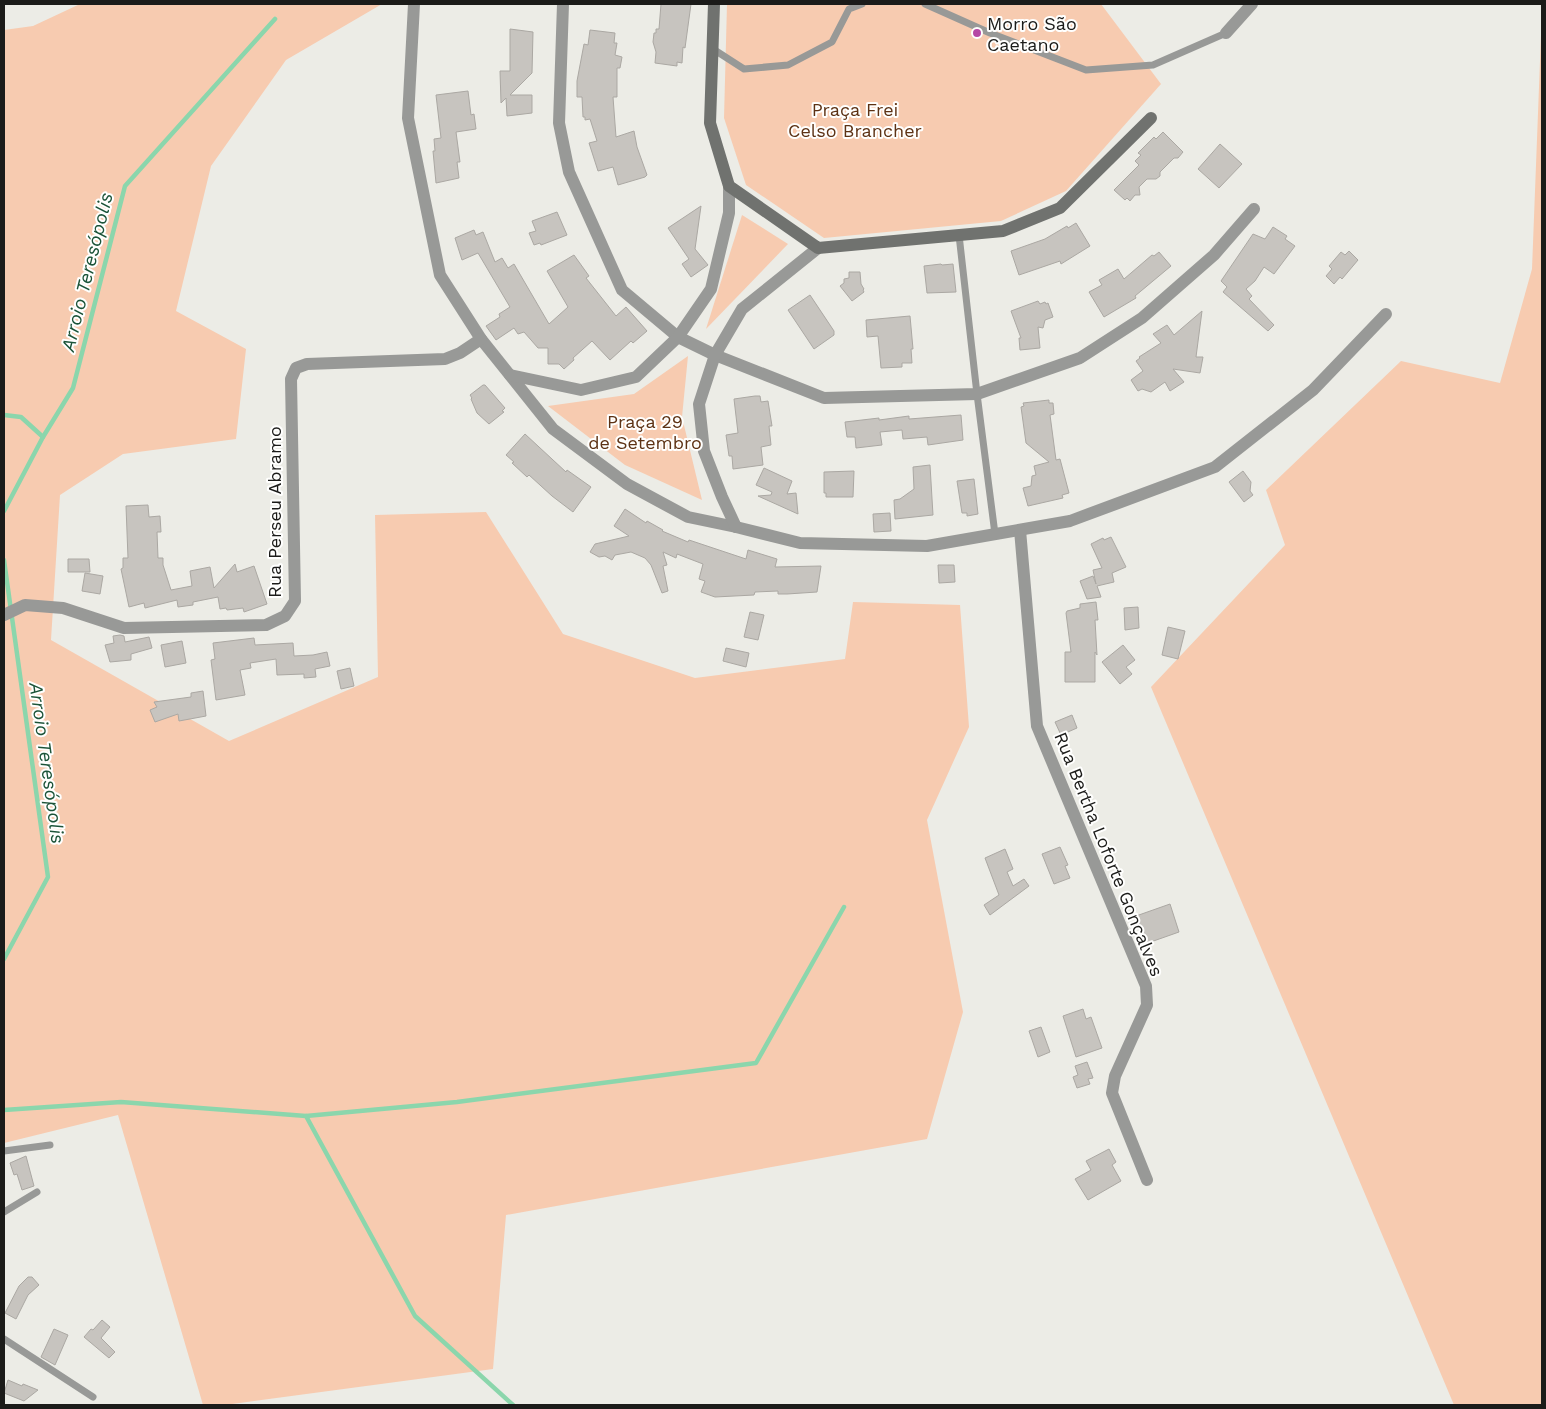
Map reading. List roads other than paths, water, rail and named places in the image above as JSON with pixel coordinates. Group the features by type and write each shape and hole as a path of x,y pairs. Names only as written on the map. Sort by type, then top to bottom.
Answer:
{"street":[{"path":"414,4 408,118 440,275 480,339 553,429 627,484 688,517 800,543 927,546 1070,521 1215,467 1313,390 1386,314"},
{"path":"563,4 559,123 569,172 622,290 678,337 715,355 824,398 977,394 1080,358 1142,318 1214,255 1254,209"},
{"path":"510,375 581,390 636,377 678,337 711,289 729,214 729,186 710,123 714,4"},
{"path":"1226,33 1252,4"},
{"path":"736,527 704,451 699,404 715,355 742,309 818,248 1003,231 1060,208 1150,118"},
{"path":"729,186 818,248"},
{"name":"Rua Perseu Abramo","path":"4,615 25,605 63,608 124,628 266,625 285,616 295,601 291,379 296,368 307,364 445,359 480,339"},
{"name":"Rua Bertha Loforte Gonçalves","path":"1020,530 1037,726 1146,986 1147,1005 1115,1076 1112,1093 1147,1180"}],"lane":[{"path":"713,49 744,69 788,65 832,42 849,8 862,4"},
{"path":"925,4 990,33 1086,70 1153,65 1226,33"},
{"path":"959,235 995,534"},
{"path":"4,1151 50,1145"},
{"path":"4,1212 37,1192"},
{"path":"4,1339 92,1396"}],"waterway":[{"name":"Arroio Teresópolis","path":"4,511 43,437 73,388 125,186 275,19"},
{"path":"4,415 21,417 43,437"},
{"name":"Arroio Teresópolis","path":"4,560 48,877 4,959"},
{"path":"4,1110 121,1102 306,1116 457,1102 756,1063 844,907"},
{"path":"306,1116 415,1316 513,1405"}],"place":[{"name":"Morro São Caetano","path":"977,33"}],"park label":[{"name":"Praça Frei Celso Brancher","path":"855,119"},
{"name":"Praça 29 de Setembro","path":"645,431"}]}
